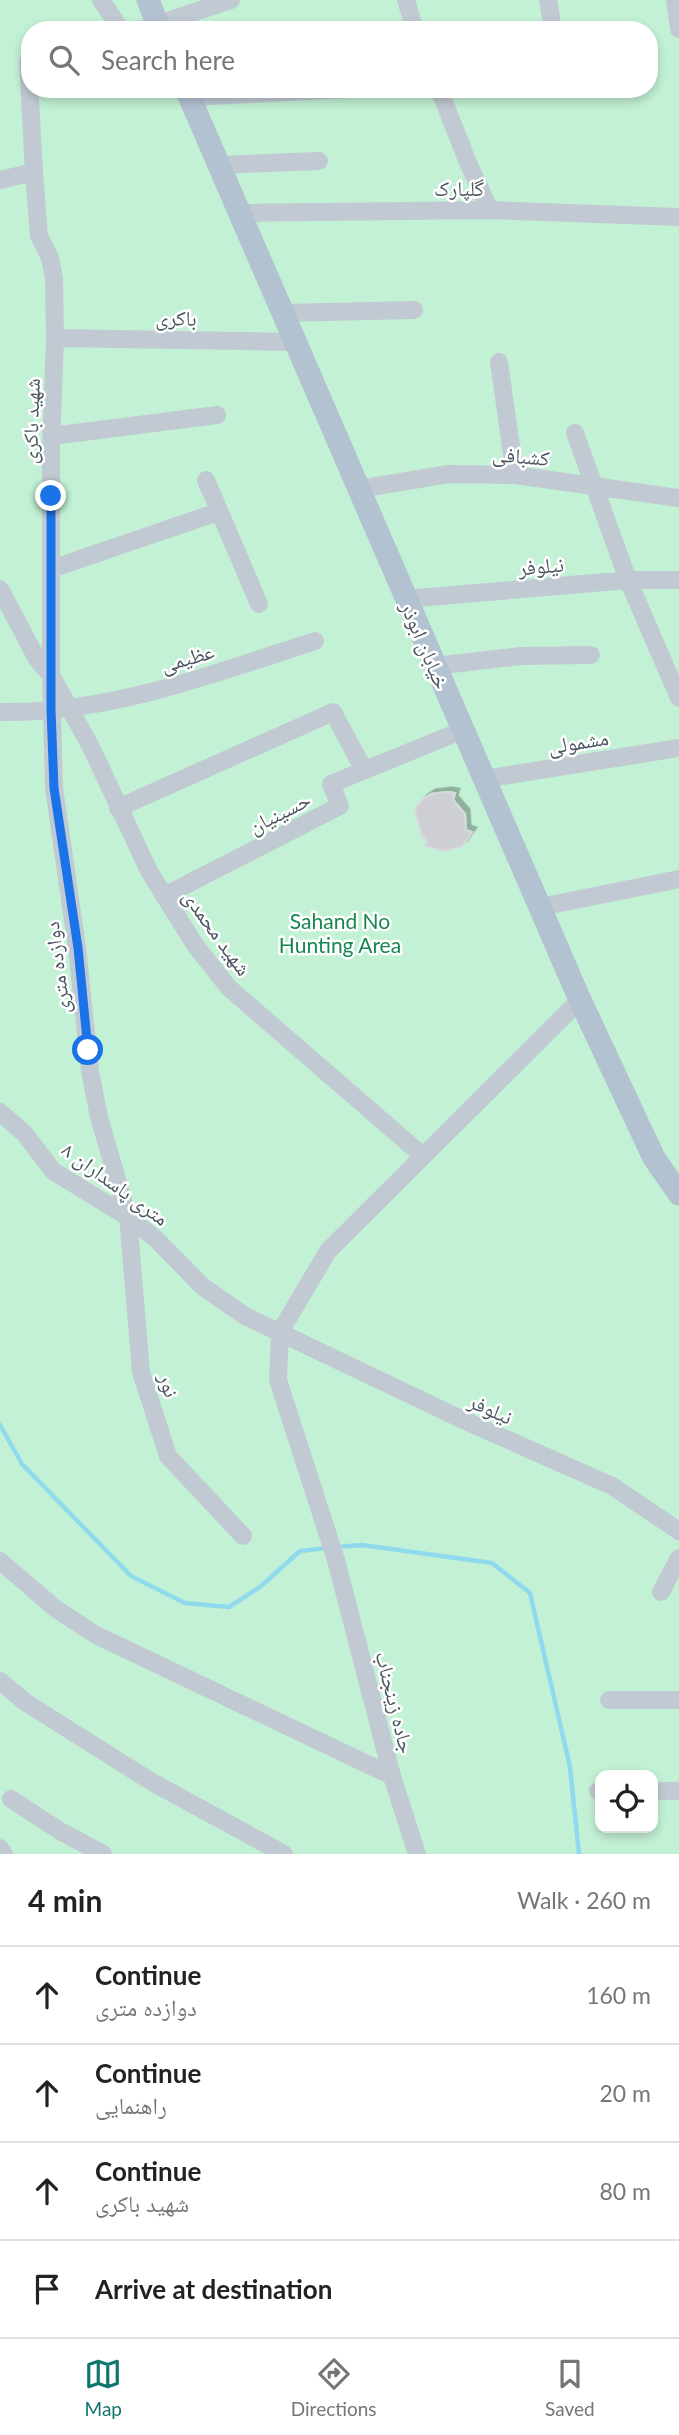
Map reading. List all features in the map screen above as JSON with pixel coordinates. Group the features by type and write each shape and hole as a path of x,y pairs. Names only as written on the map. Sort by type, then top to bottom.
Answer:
{"main road":[{"path":"148,0 152,21"},
{"name":"خیابان ابوذر","path":"190,98 580,1000 654,1158 679,1194"}],"street":[{"path":"101,0 112,21"},
{"path":"172,21 231,0"},
{"path":"406,0 412,21"},
{"path":"548,0 552,21"},
{"name":"شهید باکری","path":"30,98 39,236 50,258 54,278 51,675"},
{"path":"443,98 490,210"},
{"path":"219,165 319,161"},
{"path":"0,180 34,172"},
{"name":"گلپارک","path":"239,213 490,210 679,217"},
{"path":"283,313 414,310"},
{"name":"باکری","path":"55,338 295,342"},
{"path":"499,362 515,475"},
{"path":"52,436 217,415"},
{"path":"575,433 628,580 679,698"},
{"name":"کشبافی","path":"359,489 449,474 515,475 679,498"},
{"path":"206,480 259,604"},
{"path":"51,569 218,512"},
{"name":"نیلوفر","path":"407,599 628,580 679,580"},
{"path":"0,589 37,659 51,675"},
{"name":"عظیمی","path":"0,712 60,710 186,682 315,641"},
{"path":"435,666 521,656 591,655"},
{"name":"دوازده متری","path":"51,675 60,710 54,788 78,948 90,1071 99,1117 128,1217"},
{"name":"شهید محمدی","path":"60,710 90,747 149,871 164,896 195,945 229,989 423,1156"},
{"path":"118,808 333,712 364,770"},
{"name":"حسینیان","path":"164,896 340,806 331,784 463,730"},
{"name":"مشمولی","path":"484,779 679,748"},
{"path":"540,907 679,879"},
{"path":"280,1332 328,1251 580,1000"},
{"name":"۸ متری پاسداران","path":"0,1112 25,1134 53,1171 128,1217 156,1239 202,1286 245,1316 280,1332"},
{"name":"نور","path":"128,1217 142,1372 169,1455 243,1536"},
{"name":"نیلوفر","path":"280,1332 461,1419 612,1486 679,1531"},
{"name":"جاده زینجناب","path":"280,1332 278,1380 336,1560 392,1776 417,1854"},
{"path":"661,1592 679,1558"},
{"path":"0,1561 57,1609 96,1635 392,1776"},
{"path":"0,1681 25,1702 152,1782 284,1854"},
{"path":"609,1700 679,1700"},
{"path":"658,1791 679,1791"},
{"path":"11,1799 60,1831 103,1854"},
{"path":"0,1848 4,1854"}],"green space":[{"name":"Sahand No Hunting Area","path":"0,0 679,0 679,1854 0,1854"}],"building":[{"path":"455,793 453,800 465,814 466,830 472,832 462,846 444,851 425,846 428,842 422,836 415,817 416,808 423,799 431,794"}],"waterway":[{"path":"0,1425 22,1464 131,1576 185,1603 229,1607 260,1587 300,1551 327,1548"},
{"path":"336,1547 362,1545 492,1563 530,1593 570,1767 579,1854"}],"route":[{"path":"51,496 51,710 54,788 78,948 88,1050"}]}
